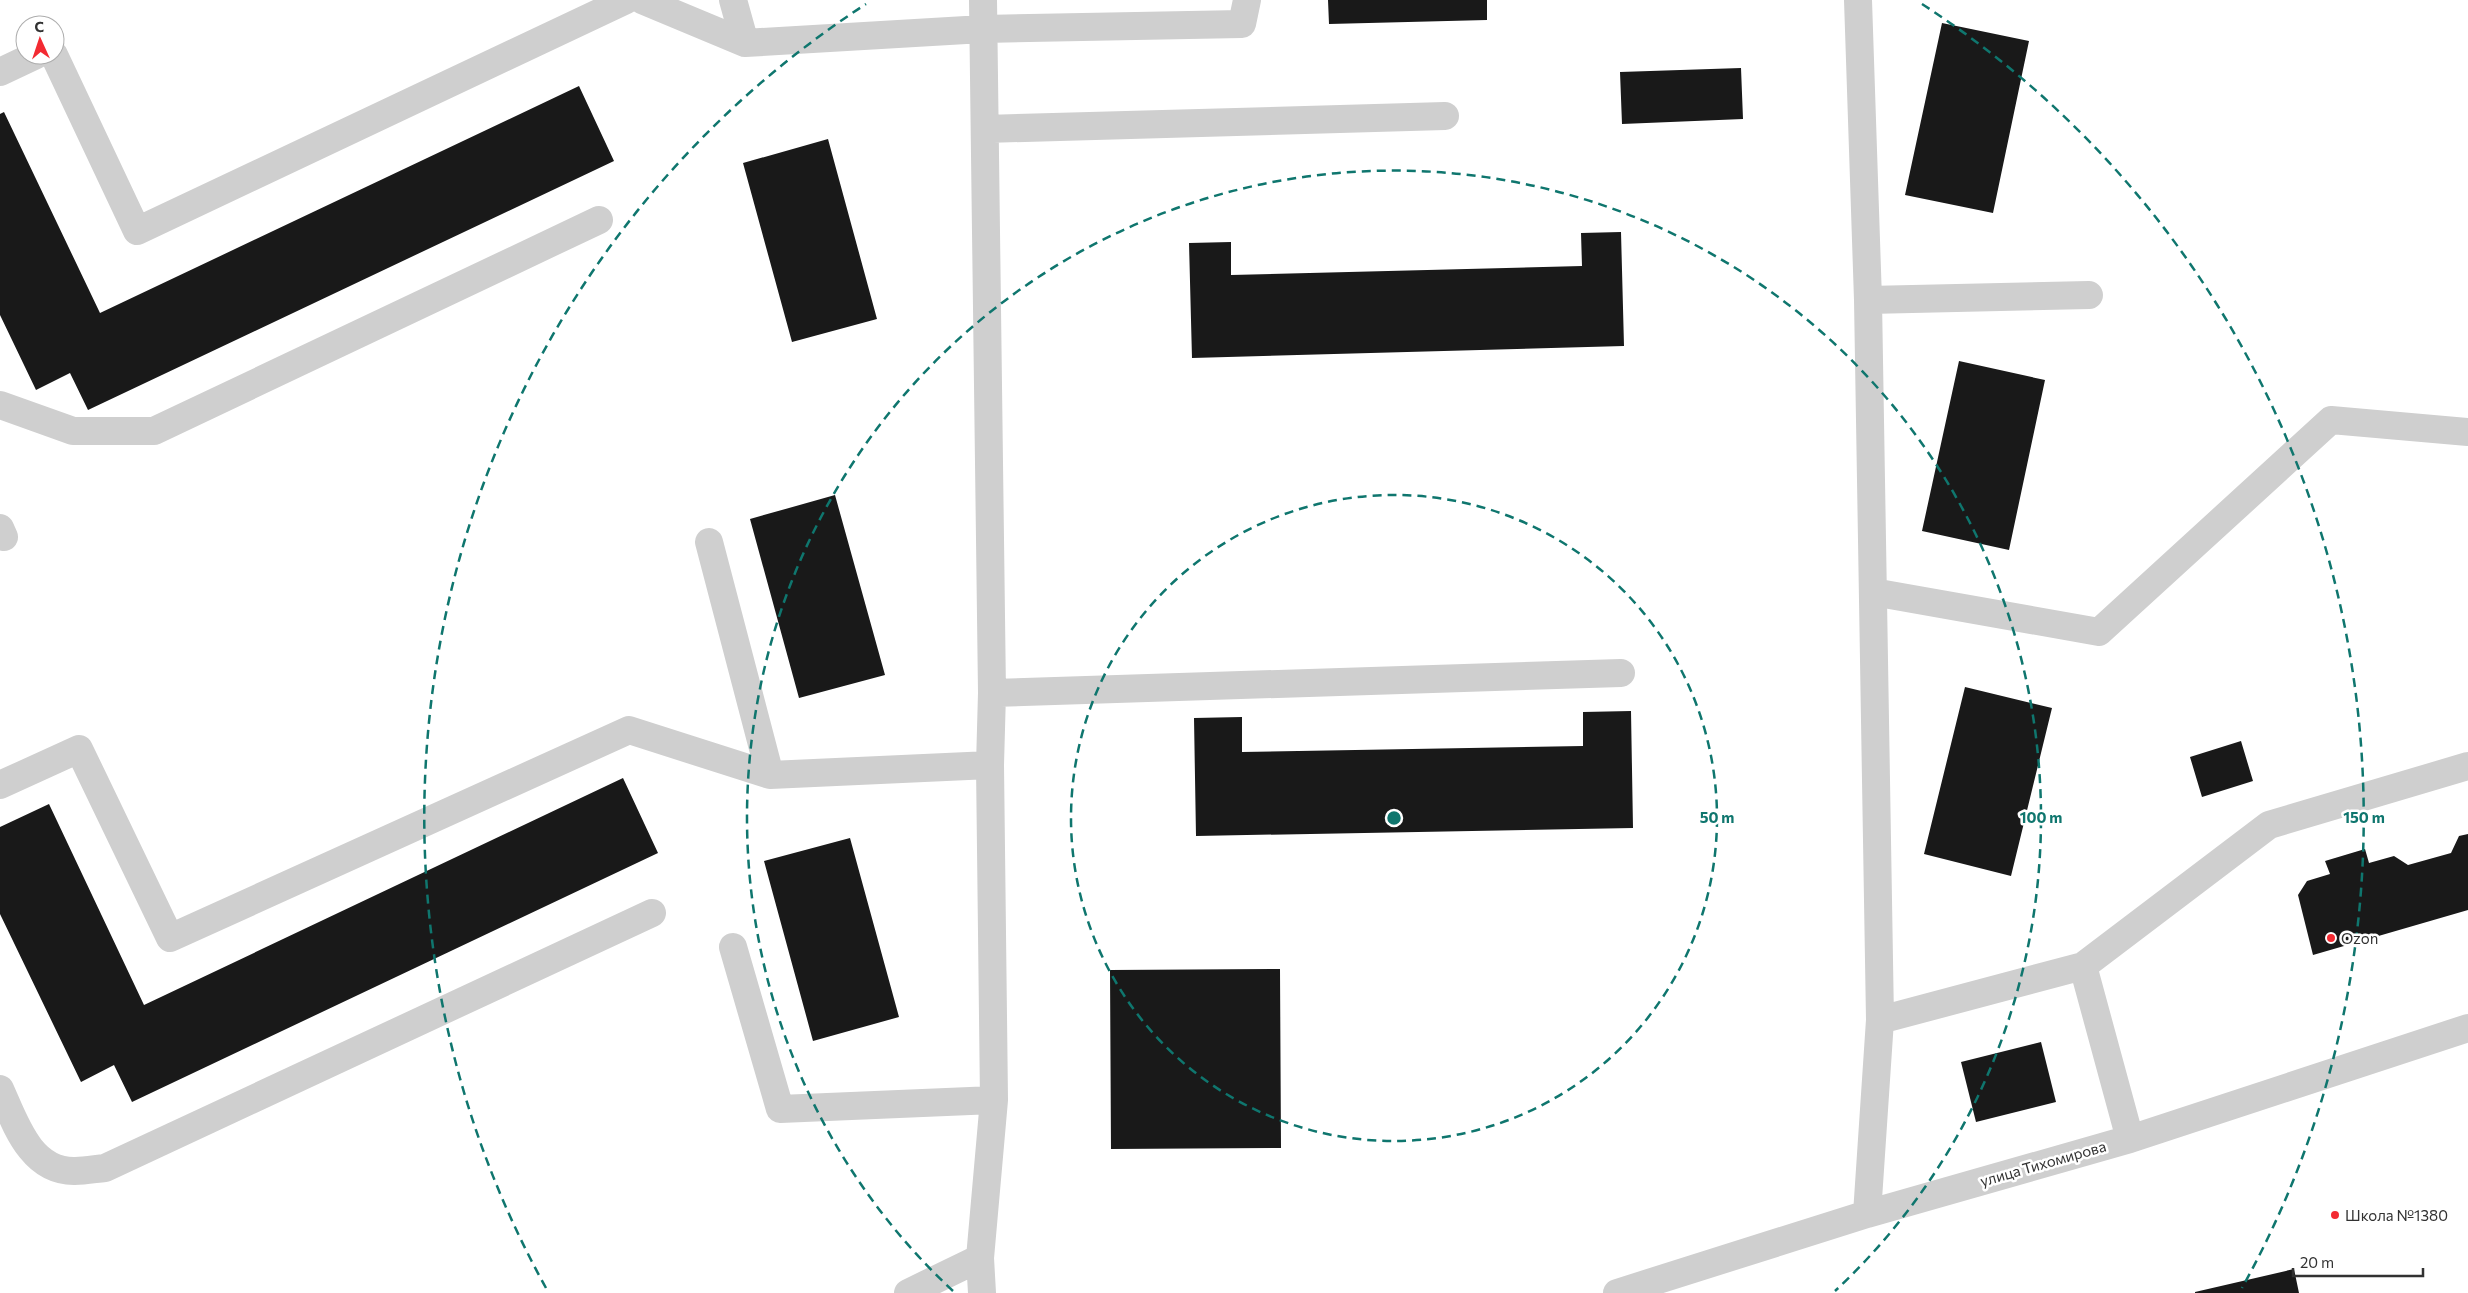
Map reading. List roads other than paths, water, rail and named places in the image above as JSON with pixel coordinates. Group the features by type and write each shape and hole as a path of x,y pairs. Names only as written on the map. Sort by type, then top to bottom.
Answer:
{"street":[{"path":"59,65 138,231 626,0"},
{"path":"642,0 745,44 984,30 1242,24 1247,0"},
{"path":"733,0 745,44"},
{"path":"982,1293 980,1258 994,1100 990,765 992,693 983,0"},
{"path":"1858,0 1868,300 1880,1020 1867,1214"},
{"path":"0,72 15,65"},
{"path":"985,129 1445,116"},
{"path":"0,405 73,431 154,431 599,220"},
{"path":"1868,300 2089,295"},
{"path":"1873,592 2099,632 2331,420 2468,432"},
{"path":"709,542 770,775"},
{"path":"992,693 1621,673"},
{"path":"0,785 80,749 170,938 628,730 770,775 990,765"},
{"path":"1880,1020 2083,966 2269,826 2468,766"},
{"path":"0,1089 25,1142 46,1165 73,1171 106,1168 652,913"},
{"path":"733,947 780,1109 994,1100"},
{"path":"2083,966 2130,1139"},
{"name":"улица Тихомирова","path":"1617,1293 1867,1214 2130,1139 2468,1028"},
{"path":"908,1293 980,1258"}],"place":[{"name":"Ozon","path":"2331,938"},
{"name":"Школа №1380","path":"2335,1215"}]}
